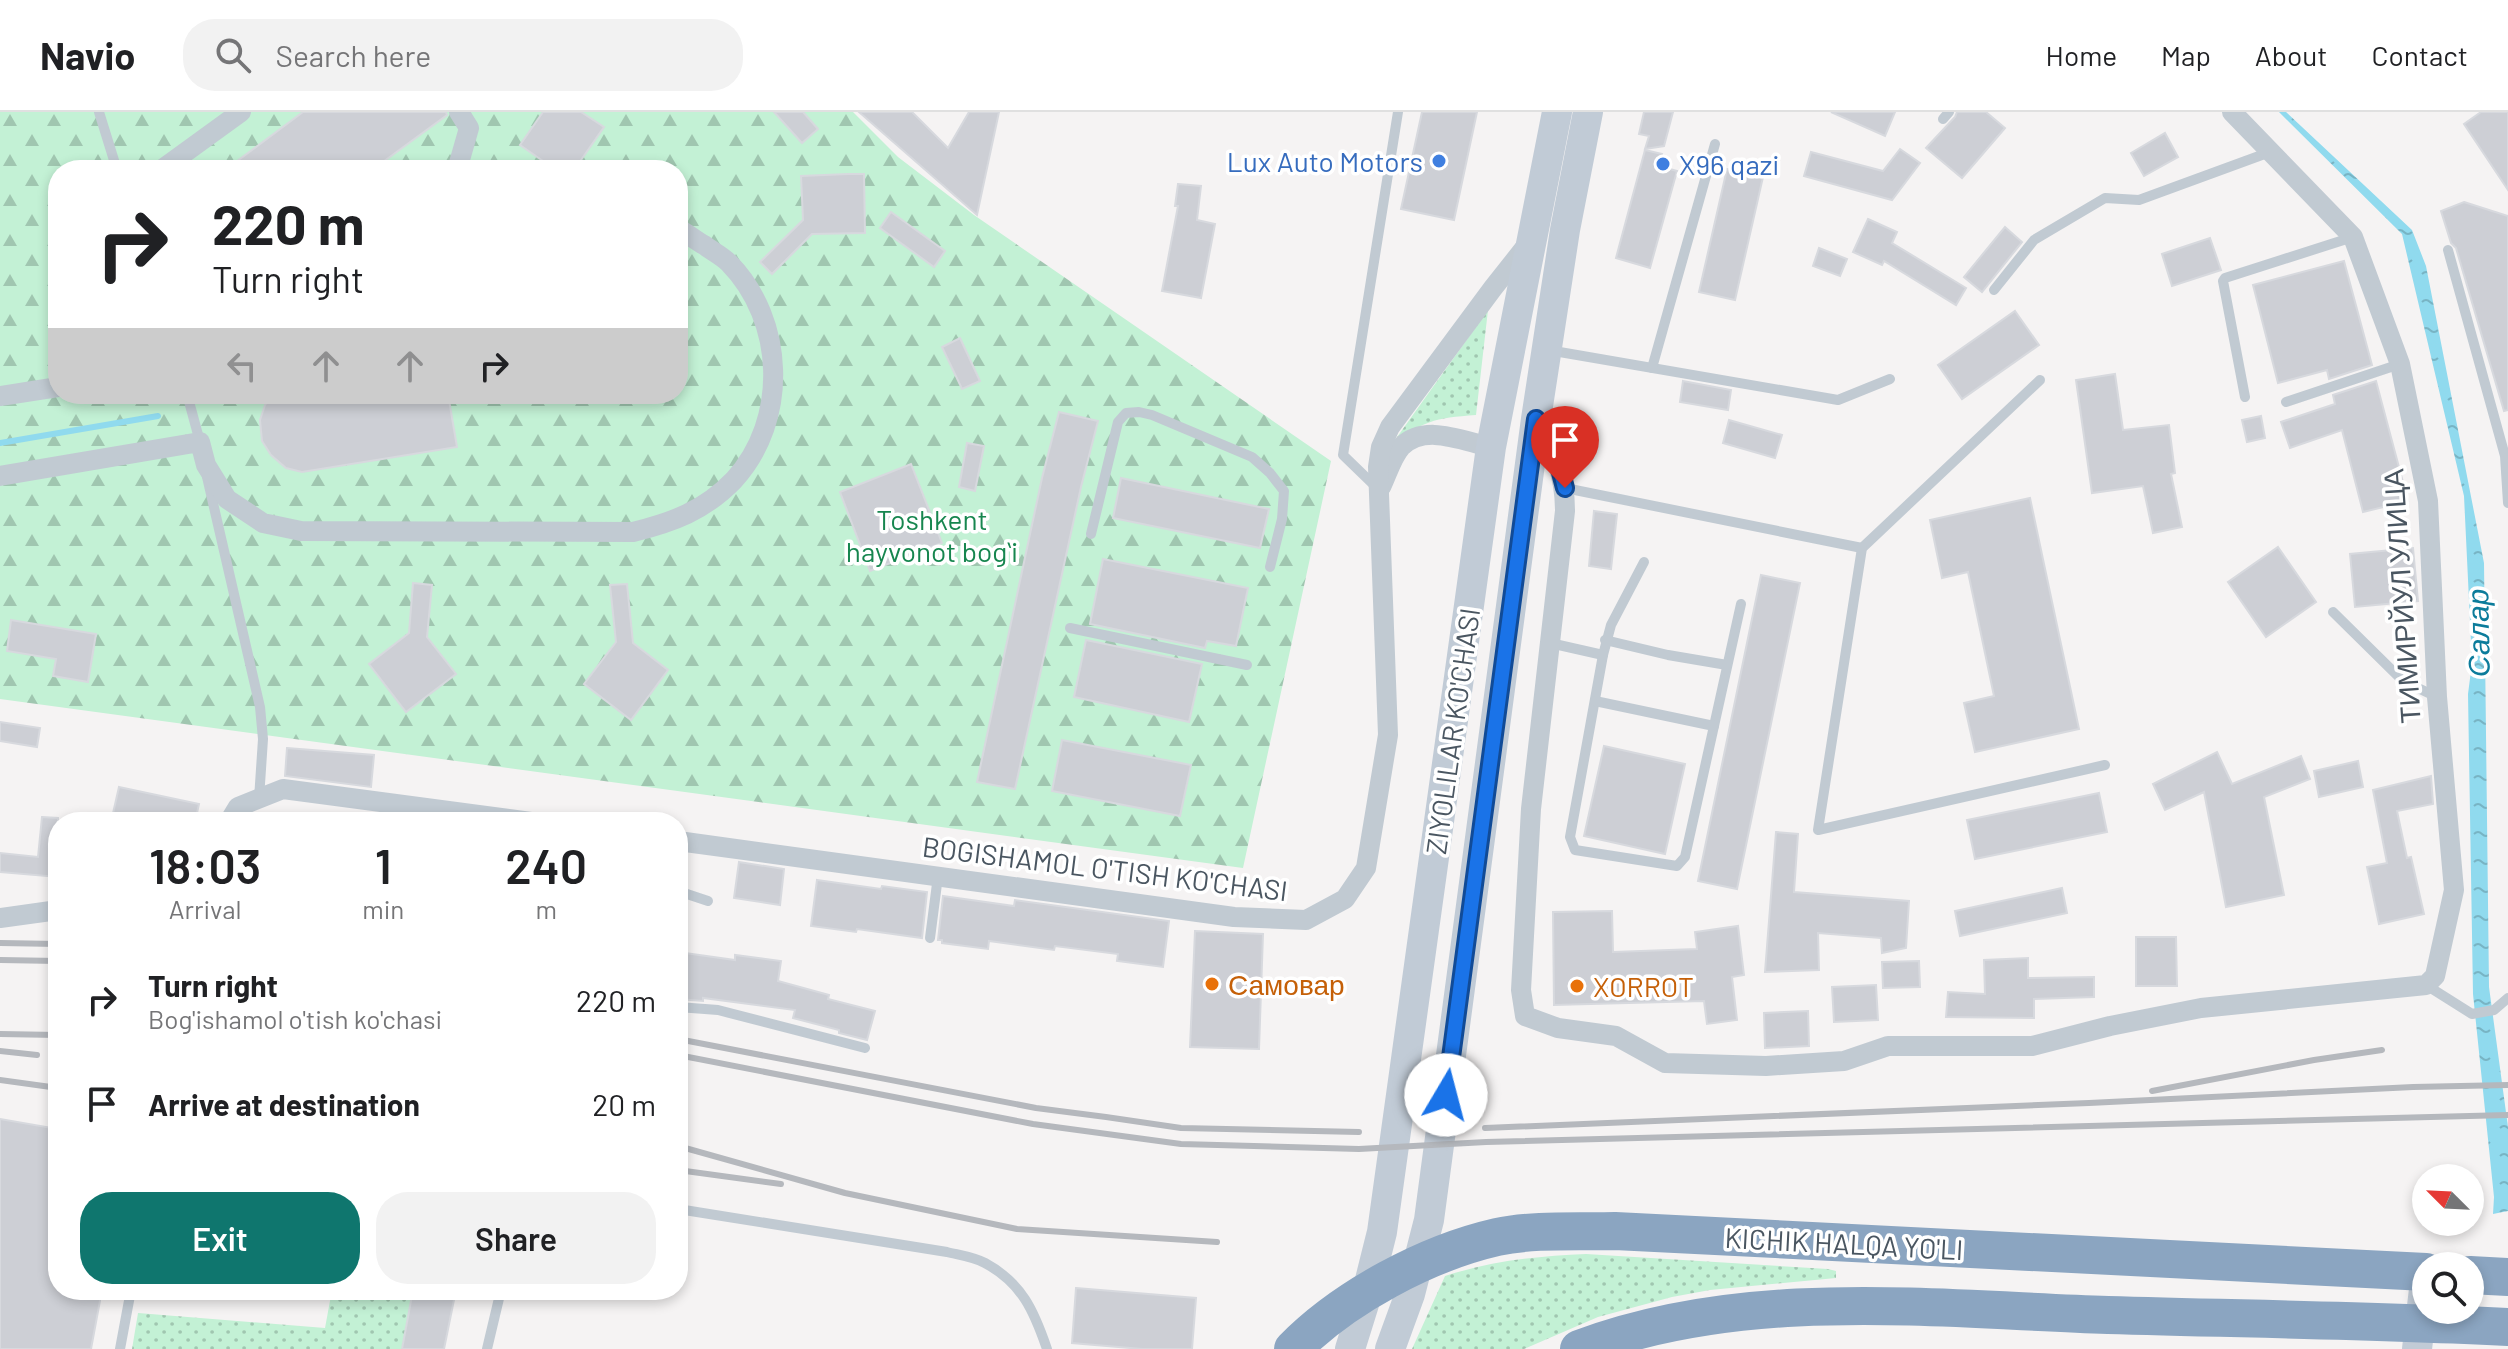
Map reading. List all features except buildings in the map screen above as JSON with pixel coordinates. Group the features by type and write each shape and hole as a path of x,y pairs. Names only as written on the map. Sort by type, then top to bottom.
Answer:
{"highway":[{"name":"KICHIK HALQA YO'LI","path":"1293,1349 1339,1310 1389,1280 1443,1255 1499,1237 1551,1232 1615,1231 2412,1271"},
{"path":"2484,1276 2508,1277"},
{"path":"1579,1349 1661,1324 1703,1317 1818,1308 2144,1316 2419,1335 2508,1327"}],"main road":[{"name":"ZIYOLILAR KO'CHASI","path":"1350,1349 1382,1232 1491,447 1557,112"},
{"name":"ZIYOLILAR KO'CHASI","path":"1390,1349 1410,1294 1429,1220 1536,419 1565,230 1588,112"},
{"path":"1451,745 1493,750"}],"street":[{"path":"175,160 241,112"},
{"path":"459,112 469,128 460,160"},
{"name":"ТИМИРЙУЛ УЛИЦА","path":"2232,112 2353,237 2400,364 2428,501 2437,697 2454,890 2435,976 2426,985"},
{"path":"0,476 200,442 206,465 227,499 263,523 301,531 633,532 672,522 708,503 735,478 757,446 769,412 774,380 771,345 756,300 728,262 688,236"},
{"name":"BOGISHAMOL O'TISH KO'CHASI","path":"688,842 1234,917 1306,920 1345,899 1366,868 1388,735 1378,467 1381,447 1390,427 1532,239"},
{"path":"0,396 48,389"},
{"path":"1536,419 1558,461 1565,488 1565,511 1531,809 1521,990 1525,1016 1558,1028 1616,1036 1665,1063 1766,1066 1844,1061 1888,1046 2032,1046 2110,1026 2201,1008 2426,985"},
{"name":"BOGISHAMOL O'TISH KO'CHASI","path":"1380,491 1400,448 1420,434 1434,434 1491,447"},
{"path":"235,812 238,807 283,789 456,812"},
{"path":"0,918 48,911"}],"lane":[{"path":"99,112 114,160"},
{"path":"1380,491 1343,455 1398,112"},
{"path":"1652,368 1715,144"},
{"path":"1994,290 2034,240 2105,198 2139,200 2270,152"},
{"path":"2245,397 2223,281 2225,278 2353,237"},
{"path":"2448,250 2505,456 2508,503"},
{"path":"1546,350 1838,400 1890,379"},
{"path":"2286,402 2400,364"},
{"path":"2040,380 1862,548 1818,830 2105,765"},
{"path":"190,404 260,707 263,739 259,799"},
{"path":"1091,534 1118,422 1126,413 1139,412 1252,457 1270,473 1284,491 1282,519 1270,567"},
{"path":"1565,488 1862,548"},
{"path":"1644,562 1605,640 1570,837 1575,850 1677,866 1685,857 1741,604"},
{"path":"2333,612 2403,681 2437,697"},
{"path":"1070,628 1247,665"},
{"path":"1605,640 1727,665"},
{"path":"1550,643 1603,655"},
{"path":"1595,701 1714,726"},
{"path":"930,938 938,876"},
{"path":"688,894 708,901"},
{"path":"2426,985 2472,1014 2494,1010 2508,998"},
{"path":"688,1008 718,1010 865,1048"},
{"path":"688,1211 947,1252 983,1262 1016,1284 1038,1321 1047,1349"},
{"path":"120,1349 129,1300"},
{"path":"487,1349 499,1300"}],"green space":[{"name":"Toshkent hayvonot bogʻi","path":"0,112 853,112 898,157 974,215 1331,461 1243,868 0,699"},
{"path":"1488,310 1476,415 1429,422 1390,447"},
{"path":"1586,1254 1828,1269 1836,1271 1836,1278 1710,1290 1672,1297 1598,1317 1524,1349 1412,1349 1445,1276 1515,1260"},
{"path":"330,1300 411,1300 402,1349 132,1349 138,1313 325,1328"}],"water":[{"name":"Салар","path":"2279,112 2286,112 2412,230 2426,266 2484,563 2489,987 2508,1127 2508,1211 2493,1214 2494,1197 2473,994 2468,694 2472,663 2464,496 2402,234"}],"waterway":[{"path":"0,443 158,416"}],"railway":[{"path":"0,943 48,944"},
{"path":"0,960 48,961"},
{"path":"0,1034 48,1035"},
{"path":"688,1041 1036,1108 1181,1128 1359,1132"},
{"path":"2152,1091 2382,1050"},
{"path":"0,1051 37,1055"},
{"path":"688,1057 1033,1124 1181,1144 1359,1149 1486,1142 2508,1115"},
{"path":"0,1080 48,1087"},
{"path":"1485,1128 2508,1085"},
{"path":"688,1149 845,1193 1017,1229 1217,1242"},
{"path":"688,1171 781,1184"}],"place":[{"name":"Lux Auto Motors","path":"1439,161"},
{"name":"X96 qazi","path":"1663,164"},
{"name":"Самовар","path":"1212,984"},
{"name":"XORROT","path":"1577,986"}],"route":[{"path":"1446,1095 1536,419 1558,461 1565,488"}]}
